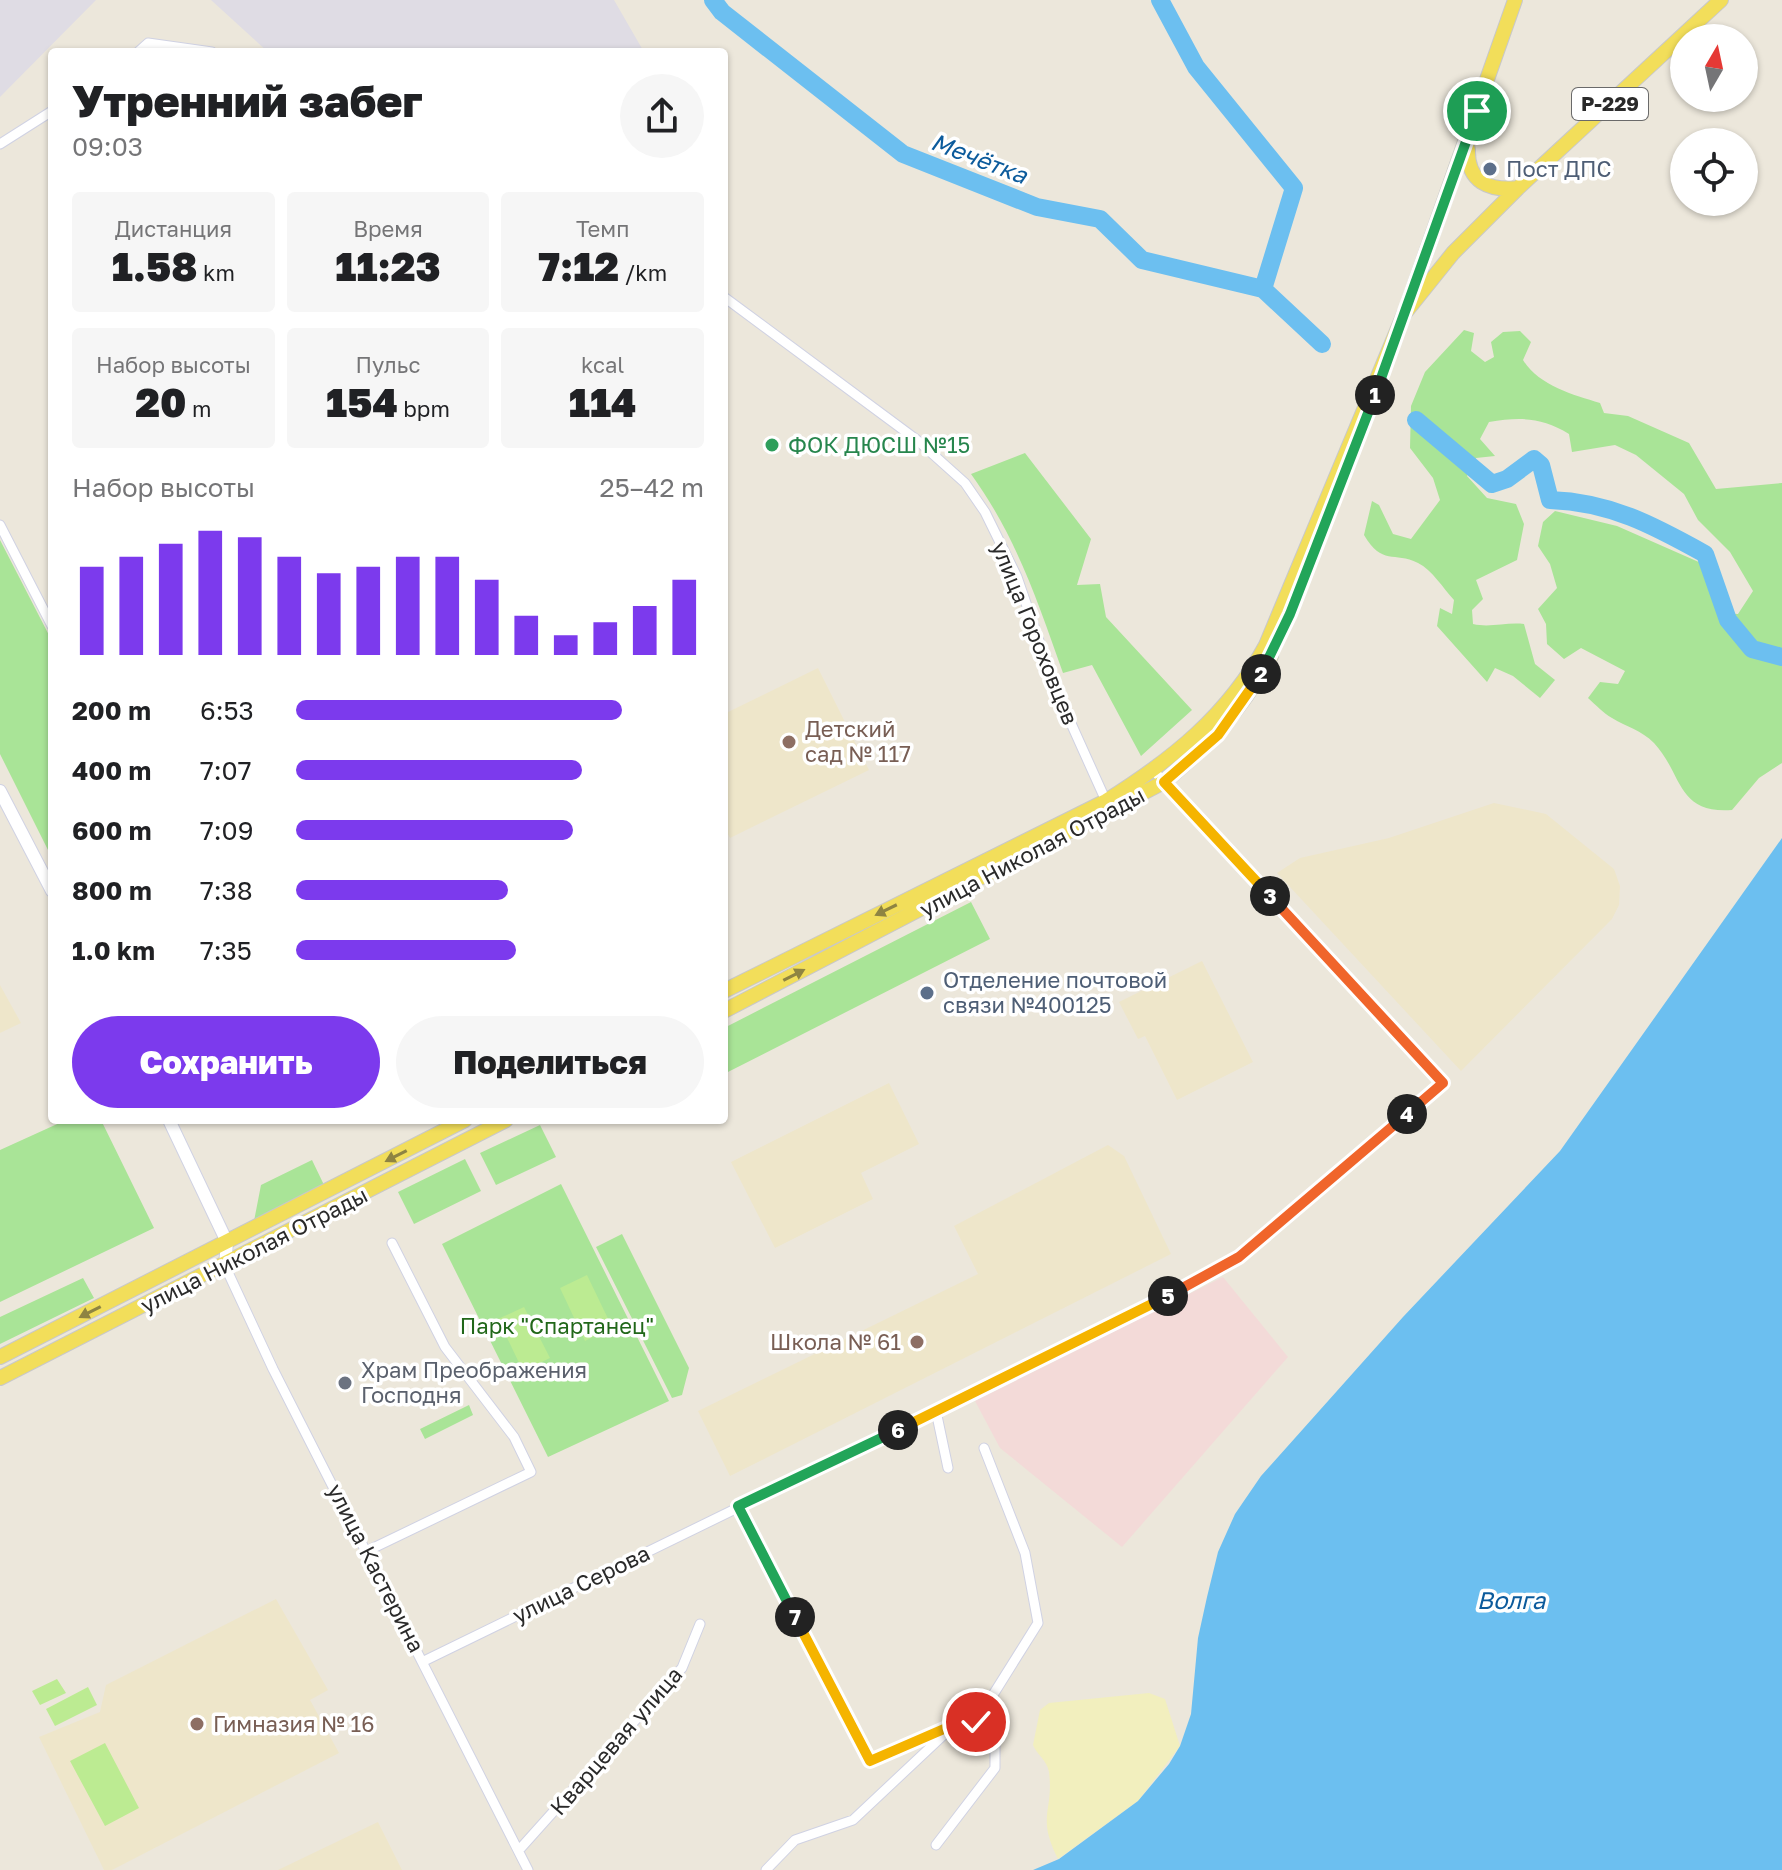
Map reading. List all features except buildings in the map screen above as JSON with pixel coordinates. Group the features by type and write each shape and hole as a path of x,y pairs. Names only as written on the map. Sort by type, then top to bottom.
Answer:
{"main road":[{"path":"1404,314 1468,141 1515,0"},
{"name":"улица Николая Отрады","path":"728,989 1106,801 1154,771 1189,744 1228,704 1266,645 1404,314 1453,253 1518,188 1721,0"},
{"path":"1468,141 1471,170 1481,183 1496,189 1518,188"},
{"name":"улица Николая Отрады","path":"728,1009 1164,782 1218,735 1257,682 1290,614 1404,314"},
{"name":"улица Николая Отрады","path":"0,1357 457,1124"},
{"name":"улица Николая Отрады","path":"0,1378 498,1124"}],"street":[{"path":"142,48 148,43 184,48"},
{"path":"0,144 48,114"},
{"name":"улица Гороховцев","path":"728,300 917,440 965,483 985,512 1017,577 1056,690 1106,801"},
{"path":"0,525 48,618"},
{"path":"1154,771 1164,782"},
{"name":"улица Серова","path":"424,1661 936,1411 1239,1257 1443,1083 1164,782"},
{"path":"0,791 48,883"},
{"path":"171,1124 227,1242 225,1266"},
{"path":"367,1551 531,1472 514,1437 445,1347 392,1243"},
{"name":"улица Кастерина","path":"225,1266 528,1870"},
{"path":"936,1411 948,1468"},
{"path":"976,1722 1038,1623 1025,1553 984,1448"},
{"path":"738,1506 870,1761 967,1719 976,1722 995,1743 995,1768 936,1845"},
{"name":"Кварцевая улица","path":"519,1850 682,1668 700,1624"},
{"path":"766,1870 795,1840 853,1820 952,1727"}],"shaded area":[{"path":"0,0 96,0 48,48 0,97"},
{"path":"211,0 614,0 642,48 264,48"},
{"name":"Детский сад № 117","path":"818,668 869,770 730,838 728,712"},
{"path":"1494,803 1546,814 1614,869 1620,886 1619,905 1612,919 1461,1071 1277,873 1300,858 1389,838"},
{"path":"1202,961 1253,1062 1177,1100 1145,1036 1138,1039 1119,1002"},
{"path":"0,985 21,1023 0,1033"},
{"path":"889,1083 919,1144 861,1173 873,1199 775,1248 731,1162"},
{"name":"Школа № 61","path":"1108,1145 1124,1156 1171,1254 730,1476 698,1411 978,1274 954,1226"},
{"path":"1223,1277 1288,1357 1122,1547 1000,1448 975,1401"},
{"name":"Гимназия № 16","path":"276,1599 328,1690 310,1700 339,1753 112,1870 104,1870 39,1737 100,1712 106,1685"},
{"path":"378,1822 402,1870 278,1870"}],"green space":[{"path":"1464,330 1474,333 1471,351 1485,362 1494,357 1491,342 1503,332 1520,331 1531,342 1523,360 1538,376 1557,388 1600,403 1604,413 1628,416 1689,443 1716,489 1782,483 1782,763 1759,778 1732,810 1714,810 1690,799 1654,743 1609,716 1588,698 1600,682 1618,684 1625,671 1581,648 1564,659 1547,644 1546,624 1538,609 1557,588 1550,564 1538,546 1543,522 1555,511 1617,526 1701,563 1718,613 1738,614 1753,591 1730,552 1698,520 1684,494 1636,455 1615,445 1572,452 1569,434 1549,424 1530,420 1489,422 1480,439 1495,456 1476,458 1467,476 1487,498 1516,504 1524,524 1517,560 1476,580 1483,599 1472,610 1473,624 1524,624 1535,664 1555,680 1540,698 1513,676 1495,668 1487,682 1437,626 1440,608 1452,614 1454,600 1428,570 1410,560 1377,551 1364,535 1372,501 1379,505 1393,534 1411,539 1440,500 1433,478 1410,448 1411,406 1425,372"},
{"path":"1025,453 1091,539 1077,585 1100,584 1106,617 1192,710 1141,756 1092,665 1063,673 1013,545 971,474"},
{"path":"0,540 48,633 48,850 0,754"},
{"path":"971,902 990,939 728,1072 728,1026"},
{"path":"57,1124 103,1124 154,1228 0,1302 0,1150"},
{"path":"540,1125 556,1157 496,1185 480,1153"},
{"path":"465,1159 481,1191 414,1224 398,1192"},
{"path":"312,1160 324,1185 254,1221 261,1185"},
{"name":"Парк \"Спартанец\"","path":"561,1184 669,1401 548,1457 442,1244"},
{"path":"622,1234 689,1368 682,1395 672,1398 596,1247"},
{"path":"587,1275 612,1327 585,1341 560,1288"},
{"path":"83,1278 94,1298 0,1344 0,1317"},
{"path":"524,1307 550,1358 523,1371 498,1319"},
{"path":"469,1405 473,1415 425,1439 420,1429"},
{"path":"57,1679 66,1693 40,1705 32,1691"},
{"path":"88,1687 97,1705 55,1726 46,1709"},
{"path":"105,1743 139,1808 105,1826 70,1761"}],"sand":[{"path":"1149,1693 1165,1699 1180,1746 1138,1801 1058,1859 1047,1823 1049,1772 1033,1745 1040,1710 1049,1703"}],"water":[{"name":"Волга","path":"1782,838 1782,1870 1033,1870 1059,1859 1138,1801 1169,1764 1180,1746 1191,1714 1198,1638 1207,1597 1218,1552 1235,1514 1261,1476 1403,1317 1560,1151"}],"waterway":[{"name":"Мечётка","path":"713,0 722,12 903,154 1037,207 1100,219 1142,260 1263,289 1322,344"},
{"name":"Мечётка","path":"1160,0 1196,67 1294,188 1263,289"},
{"name":"Мечётка","path":"1416,420 1492,484 1507,479 1534,459 1541,465 1550,500 1612,510 1705,554 1728,620 1752,649 1782,657"}],"place":[{"name":"Пост ДПС","path":"1490,169"},
{"name":"ФОК ДЮСШ №15","path":"772,445"},
{"name":"Детский сад № 117","path":"789,742"},
{"name":"Отделение почтовой связи №400125","path":"927,993"},
{"name":"Школа № 61","path":"917,1342"},
{"name":"Храм Преображения Господня","path":"345,1383"},
{"name":"Гимназия № 16","path":"197,1724"}],"route":[{"path":"976,1722 967,1719 870,1761 738,1506 1190,1285 1239,1257 1443,1083 1164,782 1218,735 1257,682 1275,649 1380,384 1477,111"}]}
